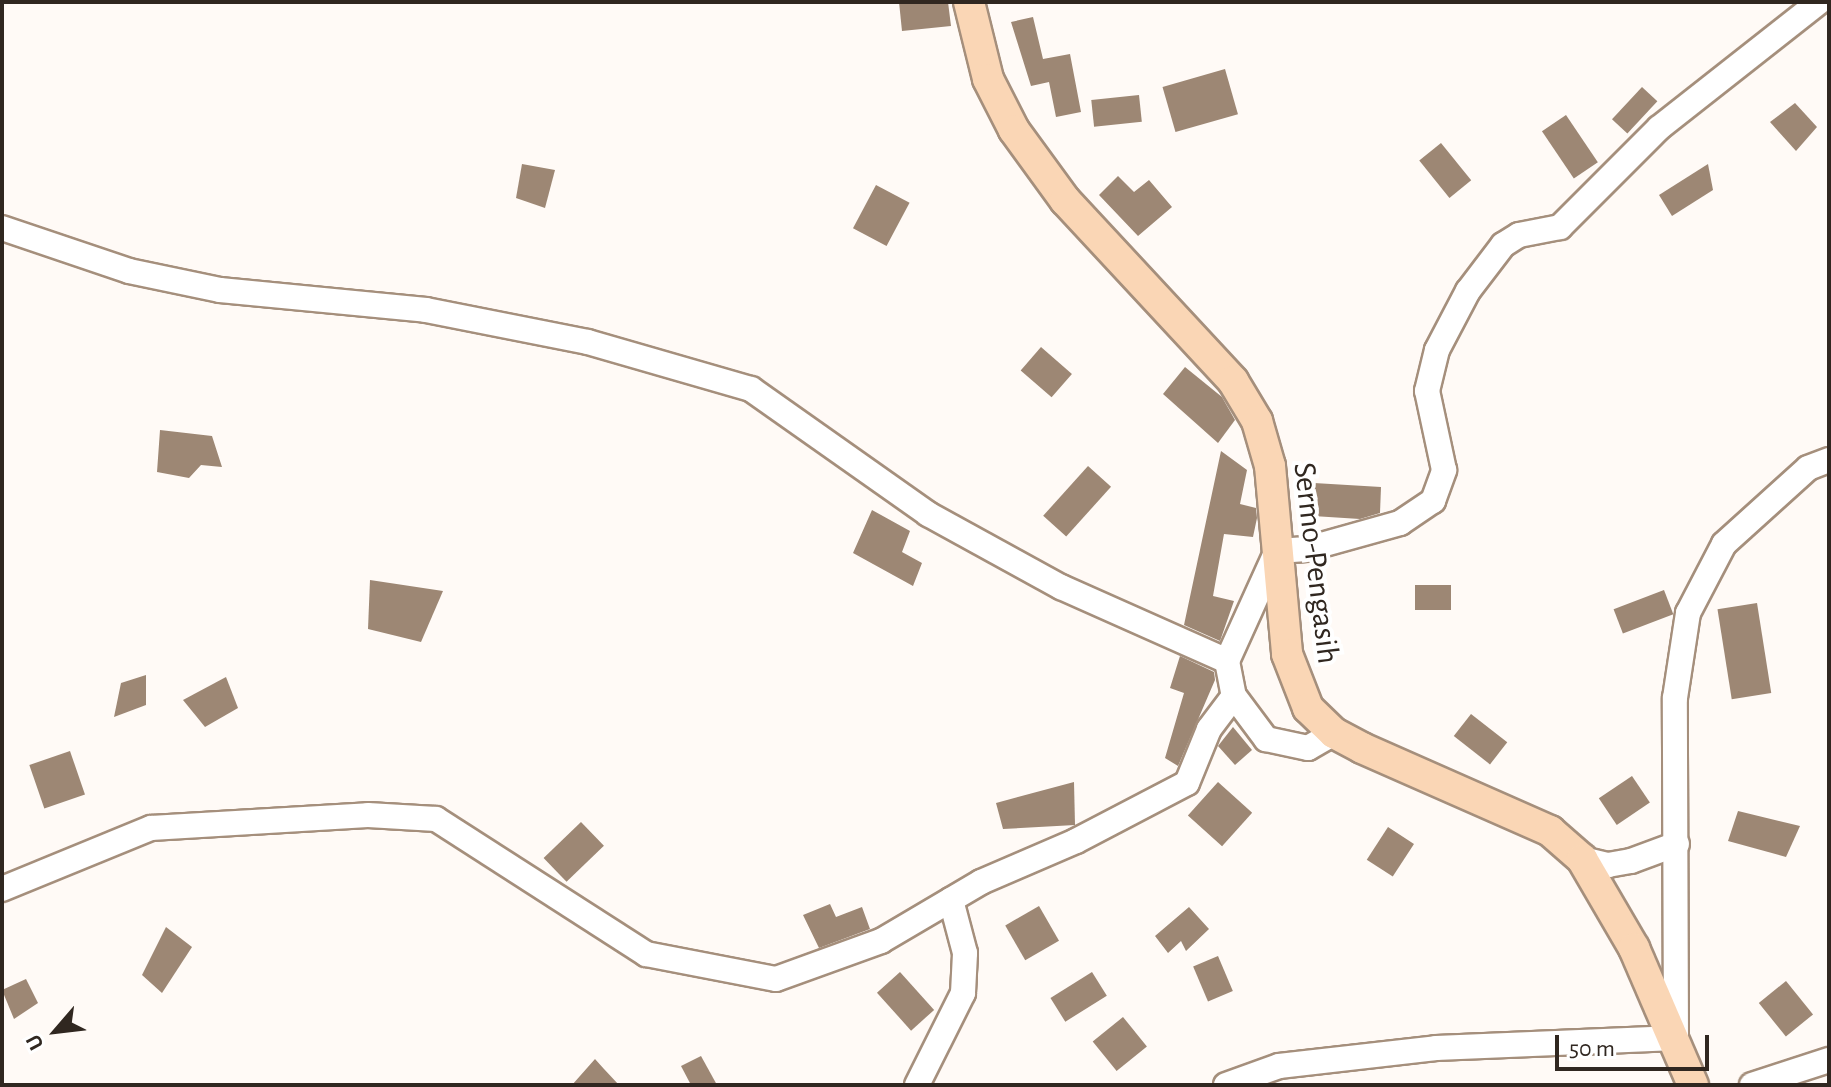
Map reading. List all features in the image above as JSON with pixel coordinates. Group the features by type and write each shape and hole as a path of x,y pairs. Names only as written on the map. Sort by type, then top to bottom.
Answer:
{"main road":[{"name":"Sermo-Pengasih","path":"969,2 988,79 1014,130 1065,200 1233,381 1257,421 1270,466 1287,654 1296,685 1308,708 1334,733 1515,813 1550,831 1582,859 1634,948 1676,1038 1693,1085"}],"street":[{"path":"1334,733 1308,748 1286,747 1266,739 1234,696 1227,661 1277,551 1307,549 1400,523 1433,501 1444,470 1427,391 1437,350 1468,291 1503,245 1519,235 1560,227 1659,128 1819,2"},
{"path":"2,228 129,271 220,290 426,310 603,346 751,389 928,514 1061,587 1227,661"},
{"path":"1226,1085 1279,1066 1436,1048 1676,1038 1675,698 1688,613 1724,544 1808,468 1829,460"},
{"path":"2,889 151,828 368,815 436,819 646,954 776,979 881,941 951,900 1187,783 1209,729 1234,696"},
{"path":"1582,859 1608,865 1631,861 1677,844"},
{"path":"917,1085 963,993 965,953 951,900"},
{"path":"1752,1085 1829,1060"}],"building":[{"path":"899,2 948,2 951,26 902,31"},
{"path":"1033,17 1043,59 1070,54 1081,112 1056,117 1049,82 1031,86 1011,22"},
{"path":"1225,69 1238,114 1175,132 1163,87"},
{"path":"1642,87 1657,101 1627,134 1612,119"},
{"path":"1139,95 1142,122 1094,127 1091,100"},
{"path":"1795,103 1817,127 1796,151 1770,122"},
{"path":"1566,115 1598,162 1574,178 1542,131"},
{"path":"1441,143 1471,180 1449,198 1419,161"},
{"path":"522,164 555,170 545,208 516,198"},
{"path":"1708,164 1713,190 1672,216 1659,195"},
{"path":"1118,176 1134,192 1149,180 1172,207 1138,236 1099,195"},
{"path":"876,185 910,203 887,246 853,228"},
{"path":"1041,347 1072,374 1052,397 1021,370"},
{"path":"1185,367 1222,397 1235,420 1218,443 1163,394"},
{"path":"160,430 212,436 222,467 201,465 189,478 157,472"},
{"path":"1221,451 1247,470 1240,504 1256,508 1257,518 1253,537 1224,534 1213,596 1234,601 1220,641 1184,625"},
{"path":"1088,466 1111,487 1066,537 1043,516"},
{"path":"1314,483 1381,487 1380,513 1360,519 1313,516"},
{"path":"872,510 910,531 902,552 922,563 913,586 853,553"},
{"path":"370,580 443,591 421,642 368,629"},
{"path":"1415,585 1451,585 1451,610 1415,610"},
{"path":"1664,590 1673,614 1623,634 1614,609"},
{"path":"1757,603 1771,693 1732,699 1717,609"},
{"path":"1180,656 1214,672 1215,680 1178,766 1165,758 1184,693 1170,688"},
{"path":"146,675 146,705 114,717 121,683"},
{"path":"226,677 238,708 205,727 183,700"},
{"path":"1471,714 1507,742 1490,764 1454,736"},
{"path":"1233,727 1252,750 1235,765 1218,746"},
{"path":"70,751 85,794 44,808 29,765"},
{"path":"1632,776 1650,803 1617,825 1599,798"},
{"path":"1074,782 1075,825 1003,829 996,803"},
{"path":"1218,782 1252,813 1222,846 1188,815"},
{"path":"1738,811 1800,826 1786,857 1728,841"},
{"path":"581,822 604,846 567,882 544,858"},
{"path":"1388,827 1414,844 1393,877 1367,860"},
{"path":"830,904 836,917 862,907 870,929 819,948 803,915"},
{"path":"1039,906 1059,941 1025,960 1005,926"},
{"path":"1189,907 1209,929 1186,951 1181,941 1168,953 1155,936"},
{"path":"166,927 192,947 162,993 142,975"},
{"path":"1218,956 1233,991 1208,1002 1193,967"},
{"path":"900,972 934,1010 911,1031 877,993"},
{"path":"1092,972 1107,996 1065,1022 1050,998"},
{"path":"26,979 38,1003 14,1019 2,990"},
{"path":"1786,981 1813,1014 1786,1036 1759,1003"},
{"path":"1123,1017 1147,1047 1117,1071 1093,1042"},
{"path":"701,1056 717,1085 691,1085 681,1066"},
{"path":"595,1059 604,1069 619,1085 572,1085"}]}
